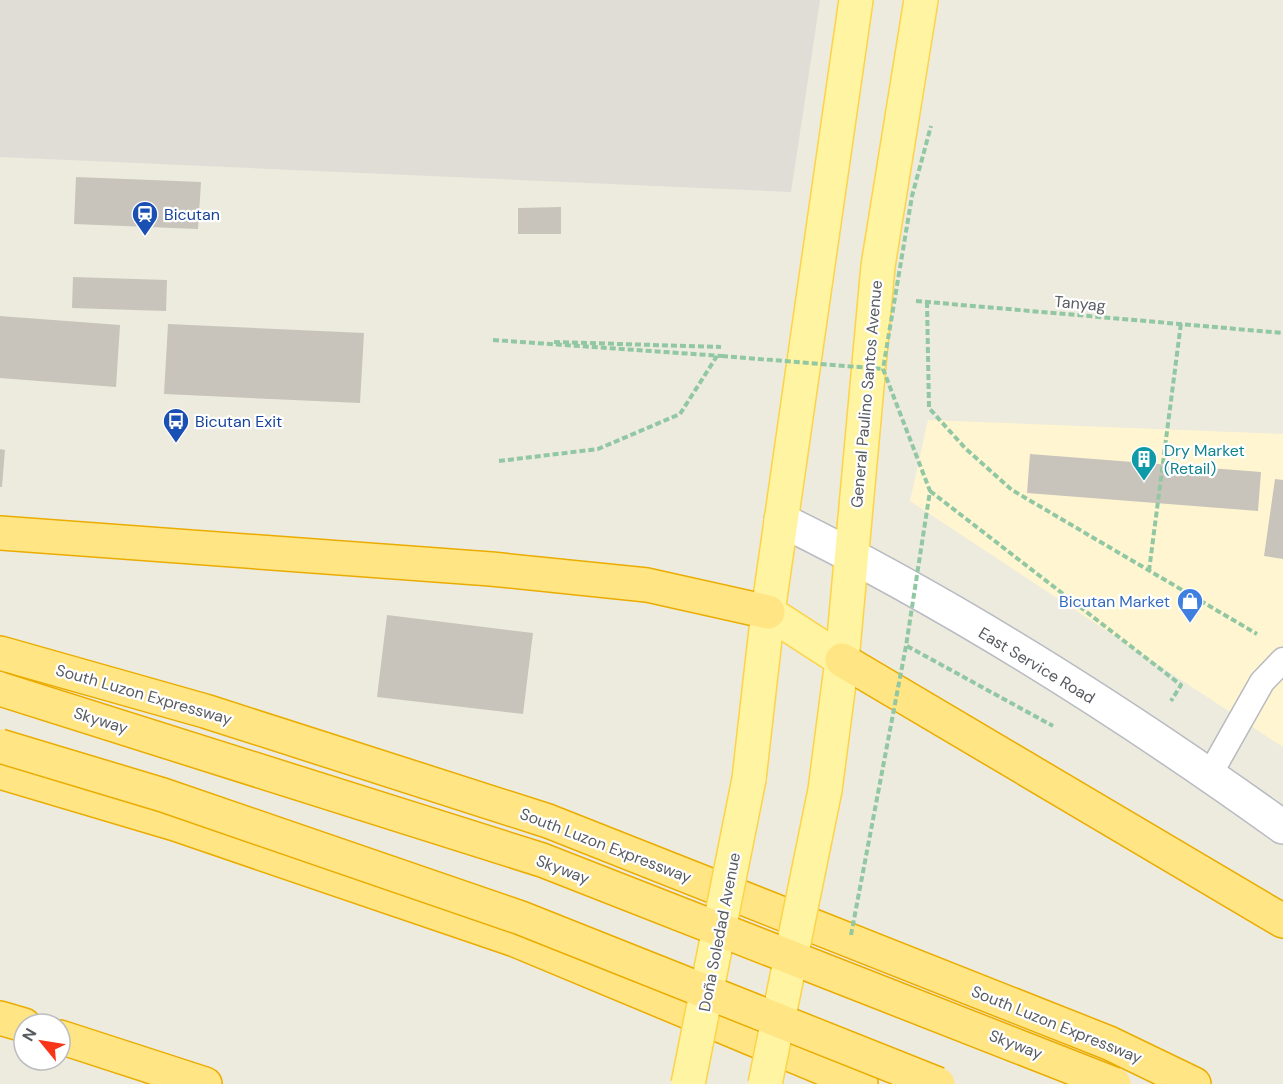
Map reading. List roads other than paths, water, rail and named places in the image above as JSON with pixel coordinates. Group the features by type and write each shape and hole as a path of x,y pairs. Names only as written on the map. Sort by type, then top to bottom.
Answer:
{"highway":[{"path":"0,533 491,568 647,585 768,612"},
{"name":"South Luzon Expressway","path":"0,653 205,711 548,821 1098,1039 1194,1084"},
{"path":"842,660 1283,921"},
{"name":"Skyway","path":"0,689 542,860 1114,1084"},
{"path":"0,746 163,795 521,918 938,1084"},
{"path":"0,772 176,824 515,940 861,1084"},
{"path":"72,1041 205,1084"}],"main road":[{"path":"842,660 768,612 856,0"},
{"name":"General Paulino Santos Avenue","path":"765,1084 825,790 842,660 874,297 912,42 921,0"},
{"name":"East Service Road","path":"781,520 852,555 1011,648 1151,734 1283,827"},
{"name":"Doña Soledad Avenue","path":"688,1084 749,779 768,612"}],"lane":[{"path":"1210,774 1262,682 1283,660"}],"place":[{"name":"Bicutan","path":"145,237"},
{"name":"Bicutan Exit","path":"176,444"},
{"name":"Dry Market (Retail)","path":"1144,482"},
{"name":"Bicutan Market","path":"1190,624"}]}
